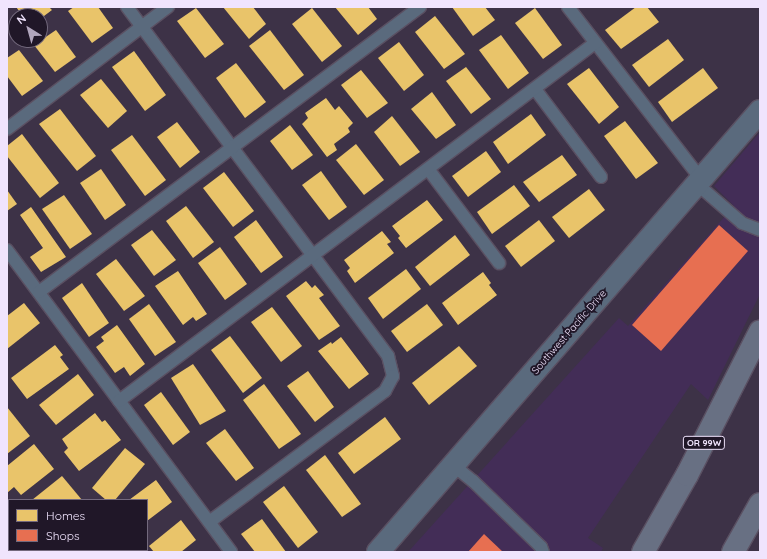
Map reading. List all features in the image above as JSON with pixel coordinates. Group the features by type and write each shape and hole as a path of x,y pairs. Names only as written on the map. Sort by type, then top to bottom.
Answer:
{"highway":[{"name":"OR 99W","path":"643,552 691,468 760,332"},
{"path":"733,552 760,504"}],"street":[{"name":"Southwest Pacific Drive","path":"378,552 760,111"}],"lane":[{"path":"128,7 388,356 393,376 385,391 209,522"},
{"path":"7,129 168,7"},
{"path":"39,292 232,146 420,7"},
{"path":"568,7 699,182 742,223 760,230"},
{"path":"119,400 595,43"},
{"path":"535,89 601,177"},
{"path":"428,169 499,263"},
{"path":"7,250 231,552"},
{"path":"453,465 473,481 541,547 543,552"}],"shaded area":[{"path":"760,132 760,294 708,400 691,384 588,538 603,548 601,552 408,552 619,318 628,326 734,206 714,186"}],"building: Homes":[{"path":"16,7 49,7 52,10 48,13 48,8"},
{"path":"74,7 98,7 113,28 92,43 68,11"},
{"path":"223,7 253,7 266,24 249,39"},
{"path":"335,7 368,7 377,19 358,35"},
{"path":"452,7 485,7 495,20 473,36"},
{"path":"636,7 647,7 659,22 621,49 605,30"},
{"path":"196,8 224,44 205,58 177,21"},
{"path":"312,8 342,46 322,62 292,24"},
{"path":"535,8 562,45 543,59 515,23"},
{"path":"435,16 465,54 444,69 415,32"},
{"path":"56,30 76,57 55,72 36,48 48,48 48,35"},
{"path":"270,30 304,75 284,90 249,46"},
{"path":"501,35 529,73 508,89 479,50"},
{"path":"668,39 684,60 649,87 632,65"},
{"path":"399,42 424,75 404,91 378,58"},
{"path":"19,50 43,81 22,96 7,76 7,58"},
{"path":"134,51 166,95 145,111 112,67"},
{"path":"236,63 266,102 245,118 216,78"},
{"path":"466,67 491,99 471,114 446,81"},
{"path":"589,68 619,107 599,124 567,84"},
{"path":"703,68 718,88 672,122 658,102"},
{"path":"361,70 388,103 367,118 341,85"},
{"path":"101,79 127,111 108,128 80,95"},
{"path":"432,92 456,125 436,139 411,109"},
{"path":"326,98 335,110 339,106 353,123 348,128 350,132 334,144 337,150 327,157 302,124 308,118 305,113"},
{"path":"60,109 96,156 77,171 39,124"},
{"path":"531,114 546,135 508,164 493,142"},
{"path":"392,116 420,152 400,166 374,132"},
{"path":"625,121 658,163 636,179 604,136"},
{"path":"177,122 200,152 180,168 157,137"},
{"path":"290,125 313,155 292,170 270,141"},
{"path":"22,134 59,183 40,198 7,156 7,146"},
{"path":"132,135 166,180 145,196 111,150"},
{"path":"356,144 384,180 364,195 336,160"},
{"path":"486,151 501,172 468,197 452,176"},
{"path":"562,155 577,175 539,202 523,182"},
{"path":"101,169 126,205 105,220 80,183"},
{"path":"321,171 347,207 329,220 302,185"},
{"path":"224,172 254,211 233,227 203,188"},
{"path":"514,185 530,206 492,234 477,212"},
{"path":"589,189 605,210 569,238 552,217"},
{"path":"7,190 17,204 7,211"},
{"path":"64,195 92,234 70,249 42,209"},
{"path":"427,200 443,220 406,248 398,238 400,236 392,226"},
{"path":"186,206 214,242 193,258 166,221"},
{"path":"31,207 66,257 41,272 30,257 43,248 20,215"},
{"path":"256,220 283,257 261,273 234,237"},
{"path":"539,220 555,241 521,267 505,246"},
{"path":"152,230 176,260 154,276 131,245"},
{"path":"382,231 391,242 387,244 394,253 355,283 347,271 350,268 344,260"},
{"path":"455,235 470,255 430,286 415,267"},
{"path":"220,247 247,284 225,300 198,263"},
{"path":"116,259 145,296 124,311 96,274"},
{"path":"406,269 421,289 383,319 368,298"},
{"path":"178,271 207,314 196,321 193,317 183,325 155,286"},
{"path":"483,272 491,283 489,285 497,295 458,325 442,303"},
{"path":"306,281 312,288 315,285 324,295 319,298 340,326 319,340 286,296"},
{"path":"82,283 109,323 89,337 62,298"},
{"path":"24,303 40,323 7,349 7,316"},
{"path":"149,304 176,342 155,356 129,319"},
{"path":"427,304 443,325 407,352 391,331"},
{"path":"272,307 302,346 281,362 251,322"},
{"path":"117,325 145,364 130,376 124,367 115,373 96,347 104,341 101,337"},
{"path":"230,336 262,378 243,393 211,350"},
{"path":"341,337 369,374 349,389 318,351 331,342 332,344"},
{"path":"55,345 63,355 60,357 69,369 27,399 11,378"},
{"path":"459,346 477,366 429,405 412,383"},
{"path":"193,364 226,411 200,425 171,378"},
{"path":"308,371 334,407 315,422 287,386"},
{"path":"78,374 94,395 56,425 39,405"},
{"path":"264,384 301,434 279,449 243,400"},
{"path":"161,392 190,432 173,445 144,405"},
{"path":"7,407 30,436 7,454"},
{"path":"95,413 102,422 105,420 121,440 79,471 64,452 68,448 62,439"},
{"path":"385,417 401,439 354,474 338,453"},
{"path":"225,429 254,468 236,481 206,443"},
{"path":"34,444 54,469 21,495 14,487 7,493 7,466"},
{"path":"125,448 145,464 116,499 105,499 92,488"},
{"path":"325,455 361,504 342,517 306,470"},
{"path":"62,476 81,499 33,499"},
{"path":"156,480 172,502 148,520 148,499 130,499"},
{"path":"284,486 318,532 298,548 263,502"},
{"path":"262,519 286,552 255,552 241,534"},
{"path":"181,520 196,540 181,552 154,552 149,546"},
{"path":"40,551 99,551 98,552 39,552"}],"building: Shops":[{"path":"719,225 748,251 661,351 632,325"},
{"path":"484,534 503,552 468,552"}]}
